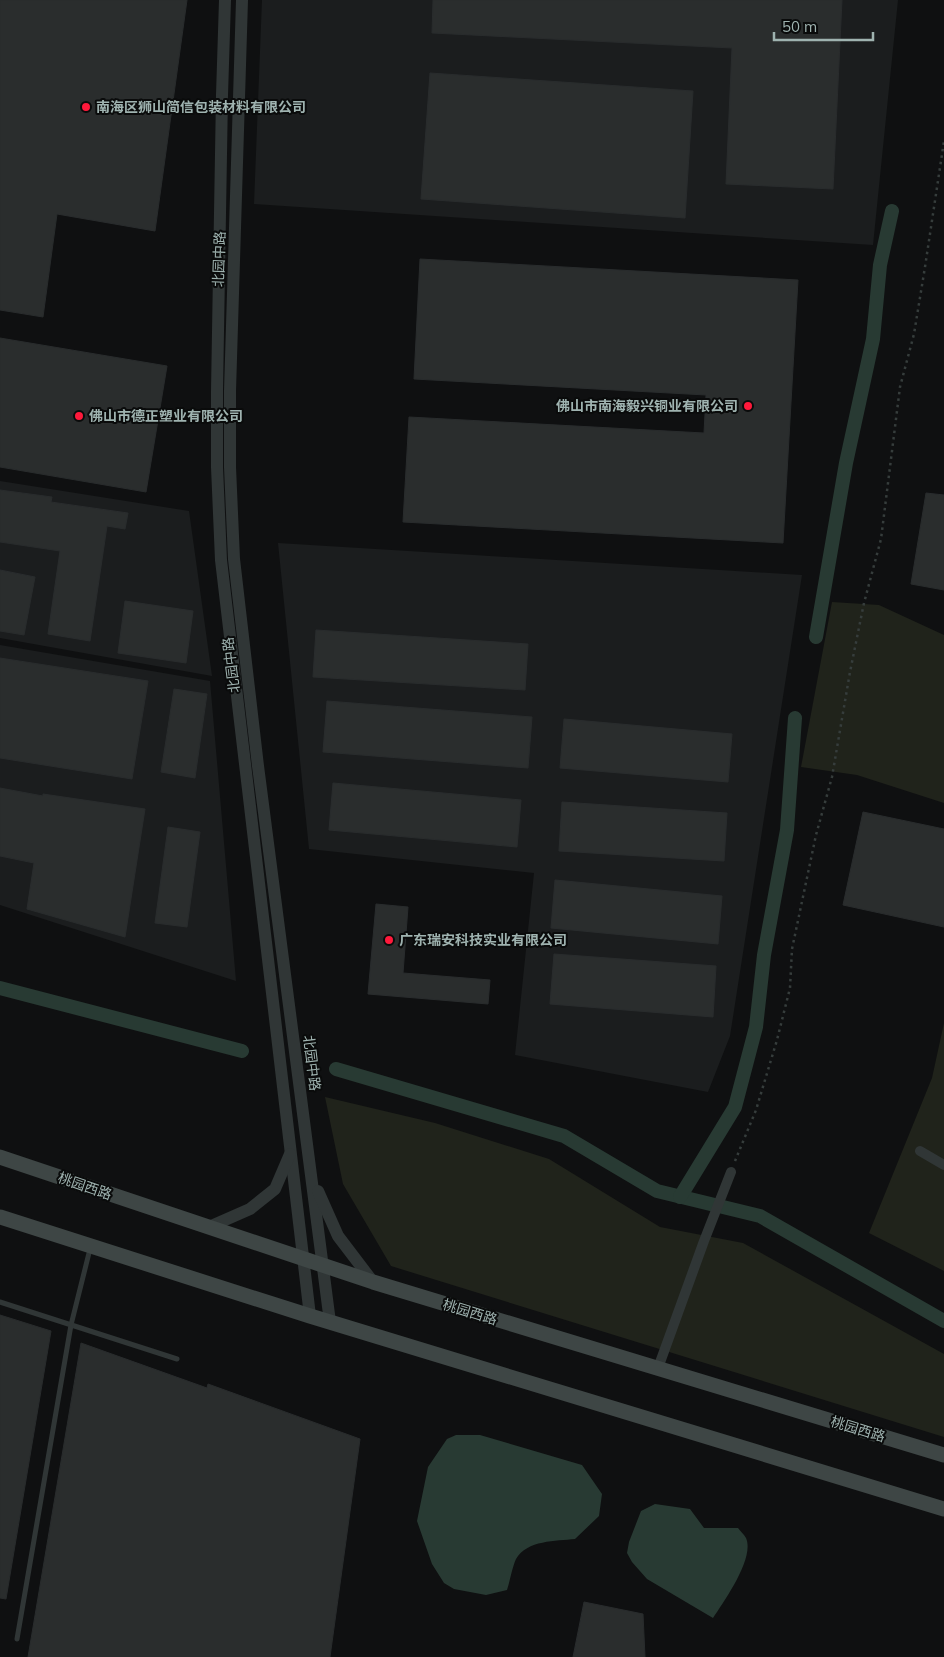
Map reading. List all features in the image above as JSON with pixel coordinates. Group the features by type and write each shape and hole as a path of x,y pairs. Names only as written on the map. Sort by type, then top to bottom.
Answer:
{"main road":[{"name":"桃园西路","path":"0,1157 373,1282 944,1455"},
{"path":"0,1217 310,1316 944,1509"}],"street":[{"name":"北园中路","path":"225,0 217,391 217,468 221,560 310,1316"},
{"name":"北园中路","path":"242,0 230,391 230,467 234,559 257,756 330,1322"},
{"path":"920,1151 944,1165"},
{"path":"209,1228 250,1209 275,1190 291,1152"},
{"path":"658,1368 731,1172"},
{"path":"312,1178 338,1236 373,1282"}],"lane":[{"path":"17,1639 71,1325 91,1246"},
{"path":"0,1302 177,1359"}],"path":[{"path":"731,1172 756,1110 790,988 792,949 816,835 832,777 864,603 881,539 900,387 915,324 944,141"}],"shaded area":[{"path":"262,0 898,0 873,245 254,204"},
{"path":"0,481 189,511 212,676 0,638"},
{"path":"278,543 802,575 730,1036 708,1092 515,1055 534,873 309,849"},
{"path":"832,602 879,605 944,635 944,803 857,775 801,767"},
{"path":"0,645 210,681 236,981 0,905"},
{"path":"944,1023 944,1271 869,1233 932,1078"},
{"path":"325,1097 435,1123 549,1159 660,1227 743,1243 944,1354 944,1437 391,1266 343,1184"},
{"path":"456,1435 480,1435 582,1465 602,1494 599,1516 575,1539 551,1541 527,1548 516,1559 507,1590 486,1595 454,1589 444,1583 432,1564 417,1521 428,1467 447,1439"},
{"path":"655,1504 690,1509 704,1528 738,1528 746,1538 748,1546 742,1568 731,1590 713,1618 647,1579 632,1562 627,1553 629,1542 641,1511"}],"building":[{"name":"南海区狮山简信包装材料有限公司","path":"0,0 187,0 155,231 57,214 43,317 0,310"},
{"path":"433,0 842,0 833,189 726,184 732,48 432,33"},
{"path":"430,73 693,91 685,218 421,199"},
{"name":"佛山市南海毅兴铜业有限公司","path":"420,259 798,280 783,543 403,522 409,417 704,433 706,395 414,379"},
{"name":"佛山市德正塑业有限公司","path":"0,338 167,366 146,492 0,467"},
{"path":"0,490 52,497 51,502 128,513 125,529 107,526 90,641 48,634 60,551 0,542"},
{"path":"926,493 944,495 944,590 911,584"},
{"path":"0,570 35,577 24,635 0,631"},
{"path":"125,601 193,611 186,663 118,653"},
{"path":"316,630 528,644 525,690 313,677"},
{"path":"0,658 148,681 132,779 0,758"},
{"path":"174,689 207,694 195,778 161,772"},
{"path":"327,701 532,717 528,768 323,752"},
{"path":"564,719 732,734 728,782 560,768"},
{"path":"333,783 521,800 517,847 329,830"},
{"path":"0,788 43,796 43,794 145,809 125,937 27,909 34,863 0,856"},
{"path":"562,802 727,813 724,861 559,851"},
{"path":"863,812 944,829 944,927 843,905"},
{"path":"168,827 200,832 187,927 155,923"},
{"path":"555,880 722,896 718,944 551,928"},
{"name":"广东瑞安科技实业有限公司","path":"376,904 408,907 403,973 490,980 488,1004 368,994"},
{"path":"554,954 716,966 713,1017 550,1004"},
{"path":"0,1315 51,1331 6,1599 0,1598"},
{"path":"81,1343 207,1388 208,1384 360,1439 330,1657 28,1657"},
{"path":"584,1602 643,1614 645,1657 573,1657"}],"waterway":[{"path":"816,637 846,463 873,339 880,265 892,211"},
{"path":"680,1197 735,1107 756,1027 764,955 787,830 795,718"},
{"path":"0,988 242,1051"},
{"path":"336,1069 564,1136 657,1191 760,1216 944,1321"}],"place":[{"name":"南海区狮山简信包装材料有限公司","path":"86,107"},
{"name":"佛山市南海毅兴铜业有限公司","path":"748,406"},
{"name":"佛山市德正塑业有限公司","path":"79,416"},
{"name":"广东瑞安科技实业有限公司","path":"389,940"}]}
